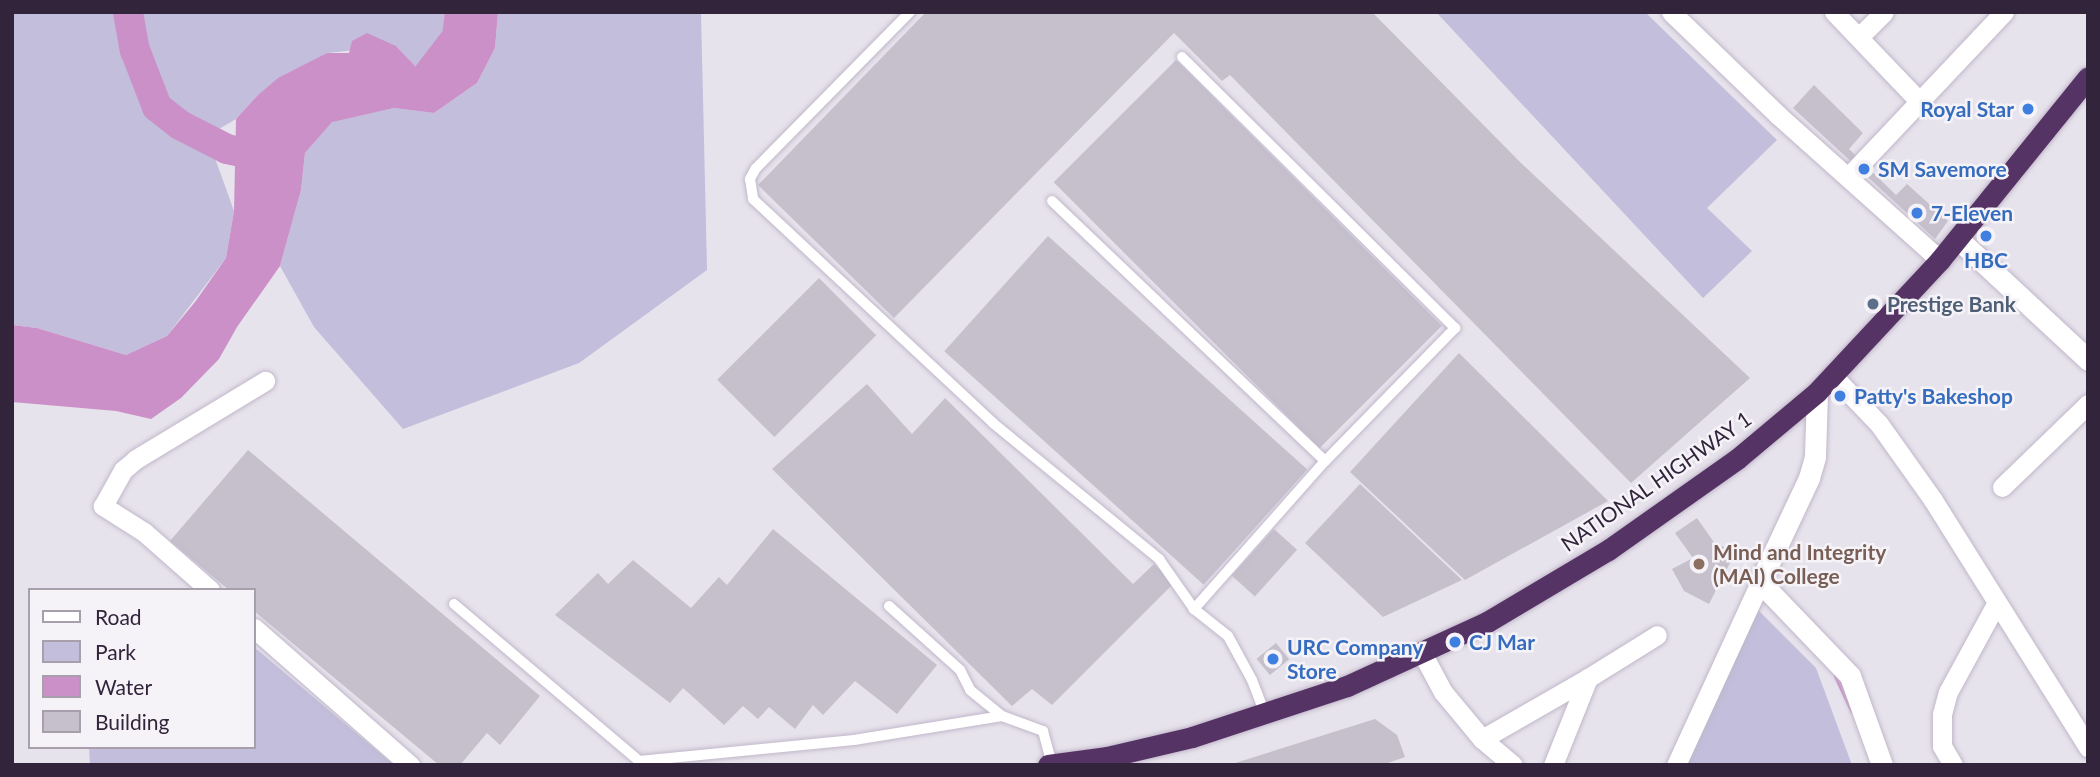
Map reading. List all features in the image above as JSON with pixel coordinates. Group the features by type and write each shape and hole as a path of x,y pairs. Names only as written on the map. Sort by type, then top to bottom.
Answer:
{"highway":[{"name":"NATIONAL HIGHWAY 1","path":"1050,764 1112,761 1266,715 1347,686 1487,622 1608,550 1737,458 1817,392 1940,260 2088,77"}],"street":[{"path":"1671,12 1779,116 1940,260"},
{"path":"1834,12 1920,102"},
{"path":"1859,37 1884,12"},
{"path":"1848,177 2004,12"},
{"path":"1958,239 2088,360"},
{"path":"1833,376 1879,424 1933,500 2088,747"},
{"path":"208,588 144,532 103,506 123,470 136,459 265,381"},
{"path":"1676,765 1809,478 1815,457 1817,392"},
{"path":"2002,487 2088,404"},
{"path":"1760,582 1850,676 1882,765"},
{"path":"1953,765 1942,746 1942,714 1948,692 1997,602"},
{"path":"256,630 410,765"},
{"path":"1482,739 1657,635"},
{"path":"1421,651 1443,692 1482,739 1513,765"},
{"path":"1553,765 1588,678"}],"lane":[{"path":"909,12 756,168 750,180 753,199 993,423 1159,559 1194,609 1228,636 1252,680 1266,715"},
{"path":"1182,57 1455,328 1325,461 1194,609"},
{"path":"1052,201 1325,461"},
{"path":"454,604 639,761 855,740 1002,716"},
{"path":"889,606 960,670 970,690 1002,716 1043,731 1050,764"}],"green space":[{"path":"12,12 125,12 132,38 128,12 455,12 451,55 437,71 418,69 396,46 327,53 257,96 236,119 207,136 234,211 226,258 167,336 126,355 37,328 12,325"},
{"path":"498,12 701,12 707,270 579,363 403,429 314,327 280,266 301,190 305,153 332,121 394,108 434,113 477,83 495,48"},
{"path":"1436,12 1645,12 1777,140 1707,208 1752,251 1703,298"},
{"path":"1753,605 1816,668 1852,765 1678,765"},
{"path":"256,649 394,765 90,765 89,749 256,749"}],"water":[{"path":"455,12 498,12 495,48 477,83 434,113 394,108 332,122 305,153 301,190 280,266 237,327 219,359 181,398 151,419 116,411 12,402 12,325 37,328 126,355 167,336 195,302 226,258 234,211 236,119 257,96 278,78 327,53 349,53 352,41 367,33 396,46 418,69 437,71 451,55"}],"building":[{"path":"926,12 1372,12 1521,163 1750,378 1631,483 1230,75 1222,81 1174,33 894,318 758,185"},
{"path":"1176,60 1442,326 1320,448 1054,182"},
{"name":"SM Savemore","path":"1814,85 1863,133 1849,149 1896,195 1907,184 1948,221 1935,239 1793,108"},
{"path":"1048,236 1307,470 1204,585 944,351"},
{"path":"819,278 876,335 774,437 717,380"},
{"path":"1459,353 1608,501 1465,580 1350,472"},
{"path":"867,384 912,434 945,398 1133,584 1154,564 1174,583 1052,705 1032,689 1012,706 772,469"},
{"path":"248,450 540,696 500,745 487,733 460,765 439,765 256,613 256,588 227,588 170,541"},
{"path":"1360,484 1462,580 1383,617 1305,543"},
{"name":"Mind and Integrity (MAI) College","path":"1697,518 1718,548 1723,546 1732,559 1709,604 1684,591 1672,569 1693,558 1675,533"},
{"path":"773,529 937,665 897,714 855,681 823,715 813,705 795,729 769,707 758,719 743,706 724,725 683,688 670,703 555,615 598,573 608,584 633,560 691,608 719,577 727,585"},
{"path":"1274,529 1297,550 1255,597 1232,576"},
{"name":"URC Company Store","path":"1276,643 1289,659 1270,675 1257,659"},
{"path":"1375,719 1397,735 1405,757 1382,765 1229,765"}],"waterway":[{"path":"128,12 135,50 157,107 180,125 227,149 252,155"},
{"path":"397,86 403,88 424,80 457,37 460,12"},
{"path":"1836,676 1852,711"}],"place":[{"name":"Royal Star","path":"2028,109"},
{"name":"SM Savemore","path":"1864,169"},
{"name":"7-Eleven","path":"1917,213"},
{"name":"HBC","path":"1986,236"},
{"name":"Prestige Bank","path":"1873,304"},
{"name":"Patty's Bakeshop","path":"1840,396"},
{"name":"Mind and Integrity (MAI) College","path":"1699,564"},
{"name":"CJ Mar","path":"1455,642"},
{"name":"URC Company Store","path":"1273,659"}]}
